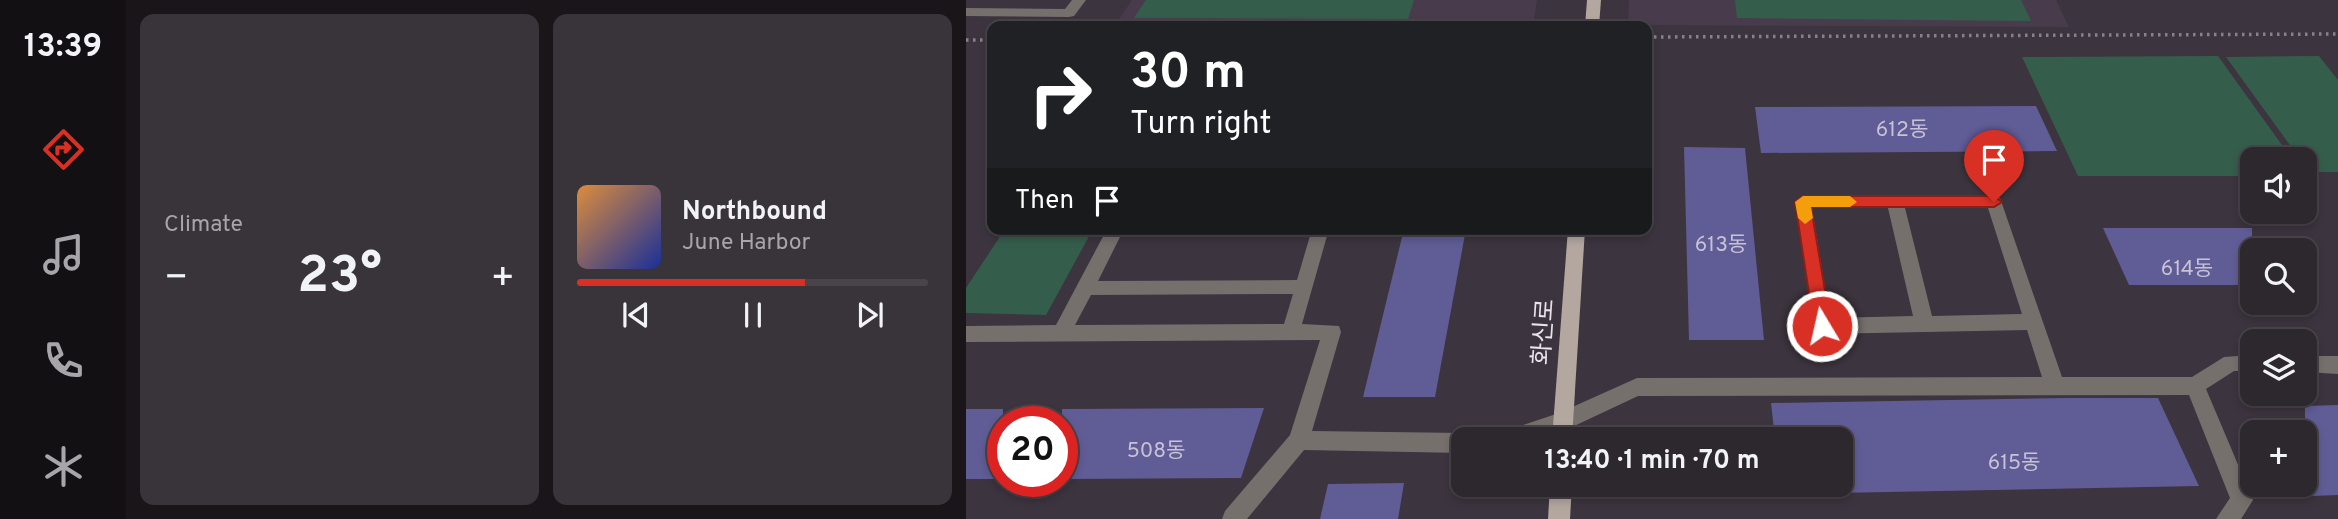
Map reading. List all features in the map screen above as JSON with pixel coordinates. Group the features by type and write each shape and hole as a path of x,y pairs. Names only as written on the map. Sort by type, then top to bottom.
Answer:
{"main road":[{"path":"1592,21 1594,0"},
{"name":"화신로","path":"1563,427 1577,235"},
{"path":"1559,519 1560,497"}],"lane":[{"path":"966,12 1069,13 1079,0"},
{"path":"2034,322 1822,326 1803,202 1994,202 2034,322 2055,386"},
{"path":"1895,202 1924,323"},
{"path":"1062,333 1113,235"},
{"path":"1291,331 1319,235"},
{"path":"1086,288 1303,287"},
{"path":"966,334 1332,332 1299,440 1233,519"},
{"path":"1568,427 1637,387 2195,386 2231,363 2240,363"},
{"path":"2317,364 2338,365"},
{"path":"2195,386 2242,500 2227,519"},
{"path":"1299,440 1451,443"}],"path":[{"path":"1652,37 2338,34"},
{"path":"966,40 987,40"}],"shaded area":[{"path":"1132,0 1537,0 1534,21 1117,21"},
{"path":"1629,0 2056,0 2069,27 1652,25 1652,21 1628,21"}],"green space":[{"path":"1146,0 1414,0 1408,19 1134,18"},
{"path":"1735,0 2021,0 2031,21 1737,18"},
{"path":"2218,56 2283,147 2240,147 2240,176 2078,176 2022,57"},
{"path":"2319,56 2338,80 2338,172 2317,172 2317,147 2291,147 2226,57"},
{"path":"1001,235 1090,235 1046,315 966,313 966,288"}],"building":[{"path":"2036,106 2057,151 1761,153 1755,107"},
{"path":"1684,147 1745,148 1764,340 1689,340"},
{"path":"2103,228 2252,228 2252,238 2240,238 2240,285 2129,285"},
{"path":"1403,235 1465,235 1435,397 1363,397"},
{"path":"2158,398 2199,486 1853,493 1853,427 1774,427 1771,403"},
{"path":"2338,405 2338,495 2317,496 2317,420 2305,420 2305,406"},
{"path":"1264,408 1241,478 1078,479 1078,409"},
{"path":"966,409 987,409 987,479 966,479"},
{"path":"1404,483 1398,519 1320,519 1328,484"}],"slow traffic":[{"path":"1805,218 1803,202 1850,202"}],"route":[{"path":"1822,326 1803,202 1994,202"}]}
